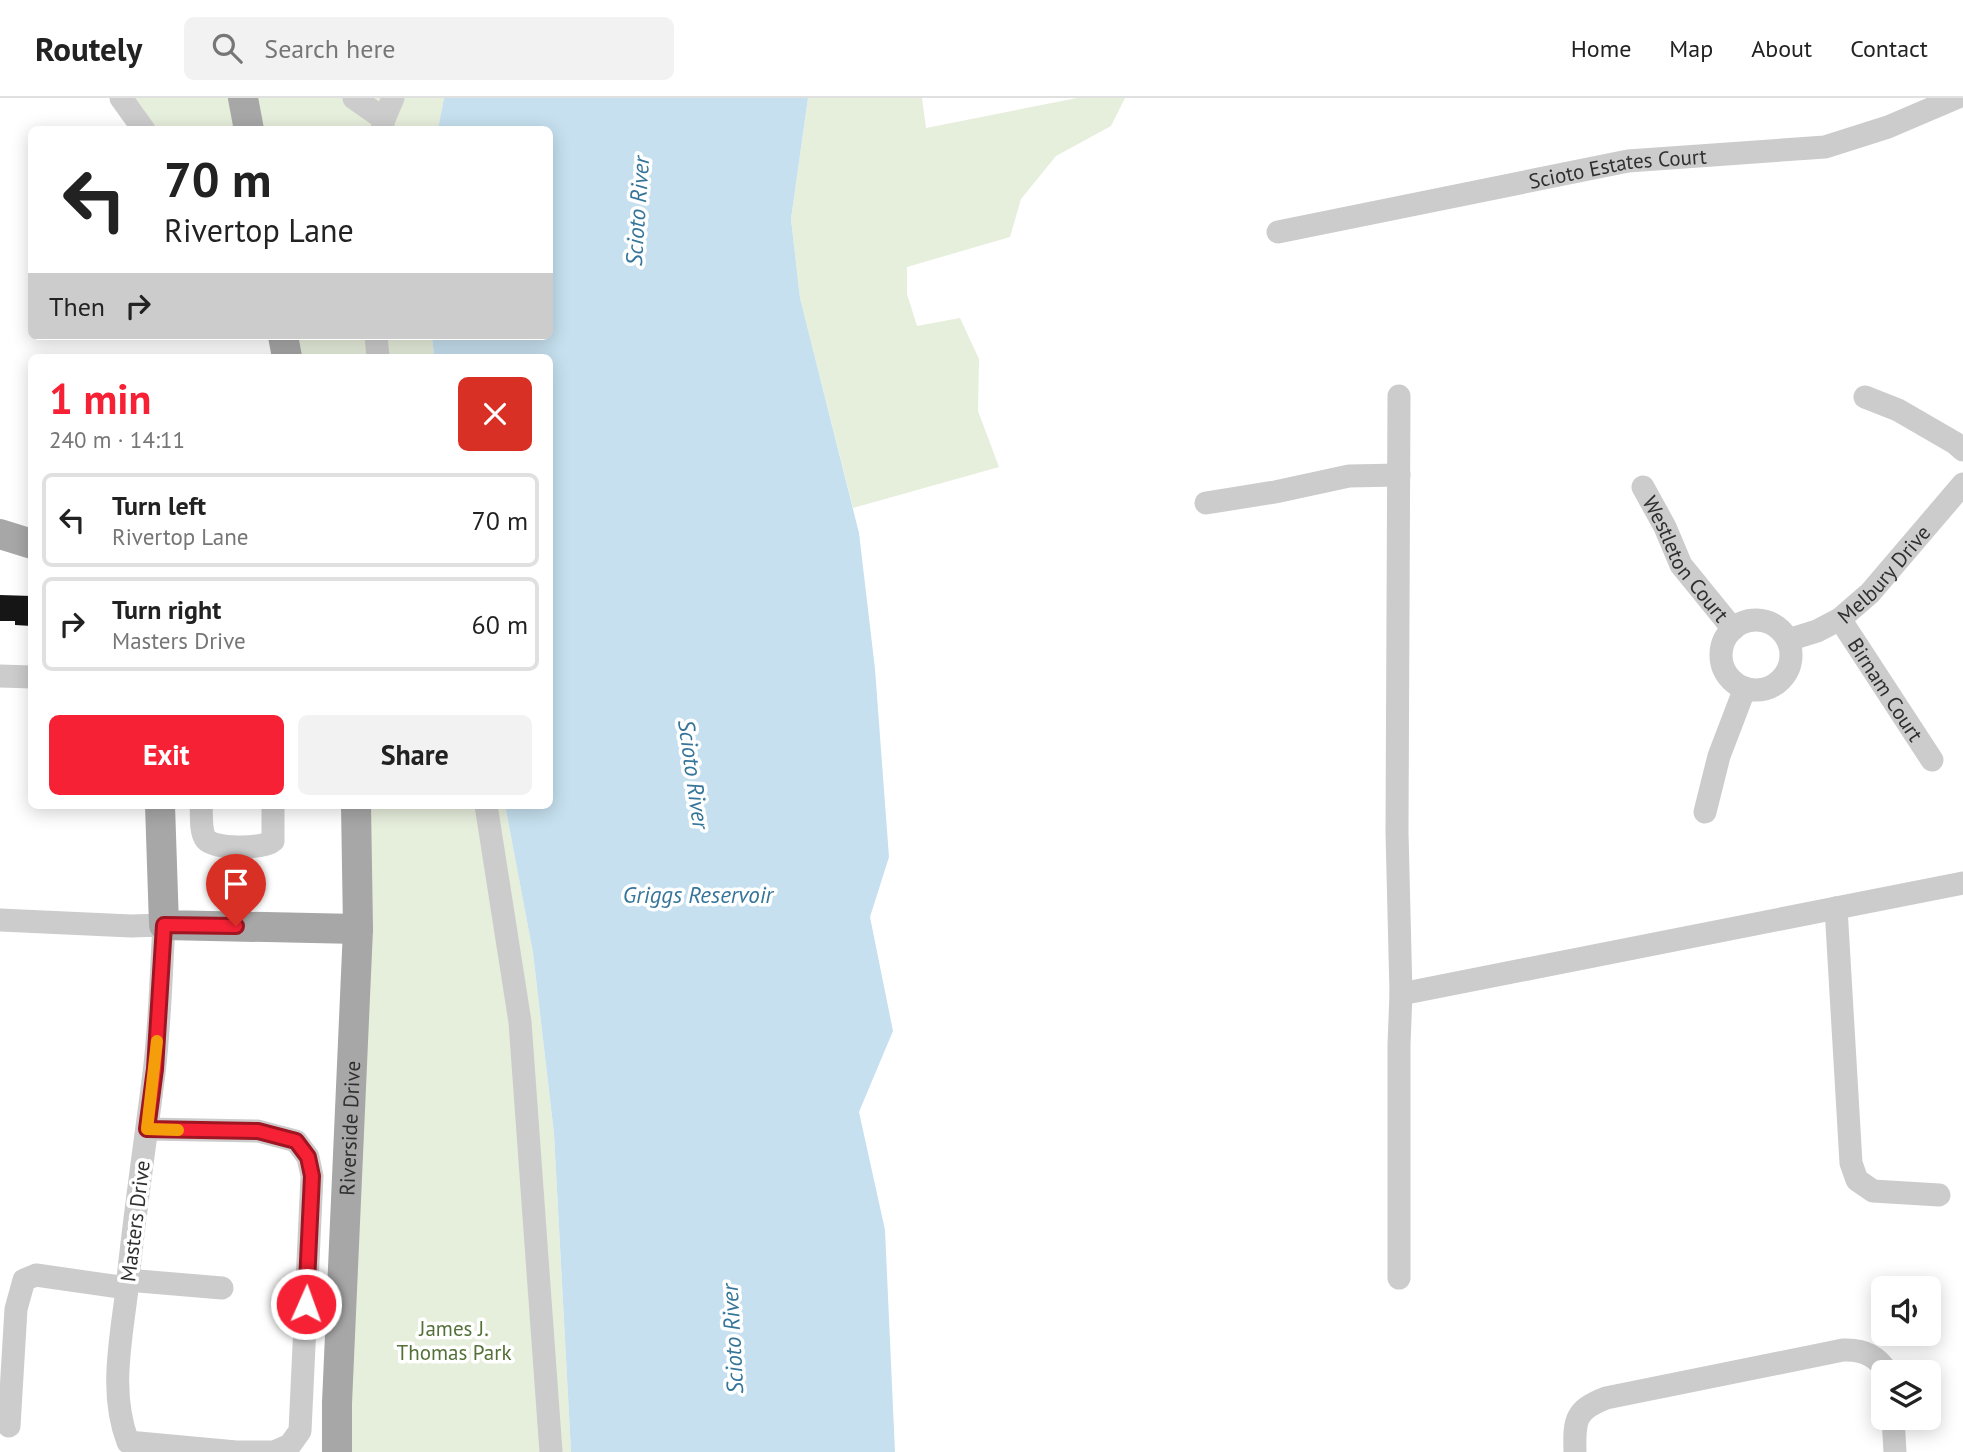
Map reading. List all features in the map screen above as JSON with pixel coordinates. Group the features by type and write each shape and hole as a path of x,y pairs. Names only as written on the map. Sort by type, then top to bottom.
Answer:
{"main road":[{"path":"243,98 247,126"},
{"path":"0,534 28,543"},
{"path":"160,809 164,925 358,929"},
{"name":"Riverside Drive","path":"337,1452 337,1390 358,929 356,809"}],"street":[{"path":"121,98 141,126"},
{"path":"354,98 383,124 393,98"},
{"name":"Scioto Estates Court","path":"1278,232 1628,161 1825,147 1888,127 1956,98"},
{"path":"1399,396 1399,1278"},
{"path":"1865,397 1898,410 1963,450"},
{"path":"1206,503 1349,476 1399,475"},
{"name":"Westleton Court","path":"1643,487 1665,527 1681,565 1733,629"},
{"name":"Melbury Drive","path":"1788,640 1817,631 1840,619 1870,593 1960,493"},
{"name":"Birnam Court","path":"1840,619 1932,760"},
{"path":"1763,621 1774,625 1788,640 1791,660 1782,678 1765,689 1745,688 1728,676 1724,667 1723,646 1733,629 1742,623 1763,621"},
{"path":"0,676 28,677"},
{"path":"1705,812 1719,756 1745,688"},
{"path":"201,809 204,837 209,843 219,846 256,846 269,845 273,841 273,809"},
{"path":"487,809 520,1022 551,1452"},
{"path":"1401,994 1963,883"},
{"path":"1836,908 1851,1163 1857,1180 1873,1191 1939,1195"},
{"path":"0,920 164,925"},
{"name":"Masters Drive","path":"128,1442 118,1395 118,1355 155,1069 164,925"},
{"path":"128,1442 236,1452 274,1452 290,1445 300,1431 312,1176 308,1157 296,1141 258,1131 147,1129"},
{"path":"9,1426 16,1309 24,1280 36,1275 127,1284 222,1288"},
{"path":"1575,1452 1575,1427 1581,1412 1606,1398 1843,1350 1859,1349 1876,1360"},
{"path":"1894,1430 1895,1452"}],"green space":[{"path":"129,98 229,98 234,126 151,126"},
{"path":"243,98 444,98 439,126 248,126"},
{"path":"808,98 922,98 926,128 1077,98 1125,98 1111,126 1056,156 1021,199 1010,237 907,267 907,294 917,326 960,318 979,359 978,411 999,467 853,508 800,298 791,219"},
{"path":"284,340 432,340 434,354 286,354"},
{"name":"James J. Thomas Park","path":"356,809 506,809 533,953 554,1134 571,1452 341,1452"}],"water":[{"name":"Griggs Reservoir","path":"444,98 808,98 791,219 800,298 859,533 875,669 889,857 870,917 893,1031 859,1112 885,1230 895,1452 571,1452 554,1134 533,953 506,809 553,809 553,354 434,354 432,340 553,340 553,126 439,126"}],"building":[{"path":"0,595 28,596 28,626 15,625 15,621 0,621"}],"slow traffic":[{"path":"157,1041 147,1129 178,1130"}],"route":[{"path":"236,926 164,925 155,1069 147,1129 258,1131 296,1141 308,1157 312,1176 306,1304"}],"water label":[{"name":"Scioto River","path":"637,211"},
{"name":"Scioto River","path":"694,774"},
{"name":"Scioto River","path":"732,1339"}]}
